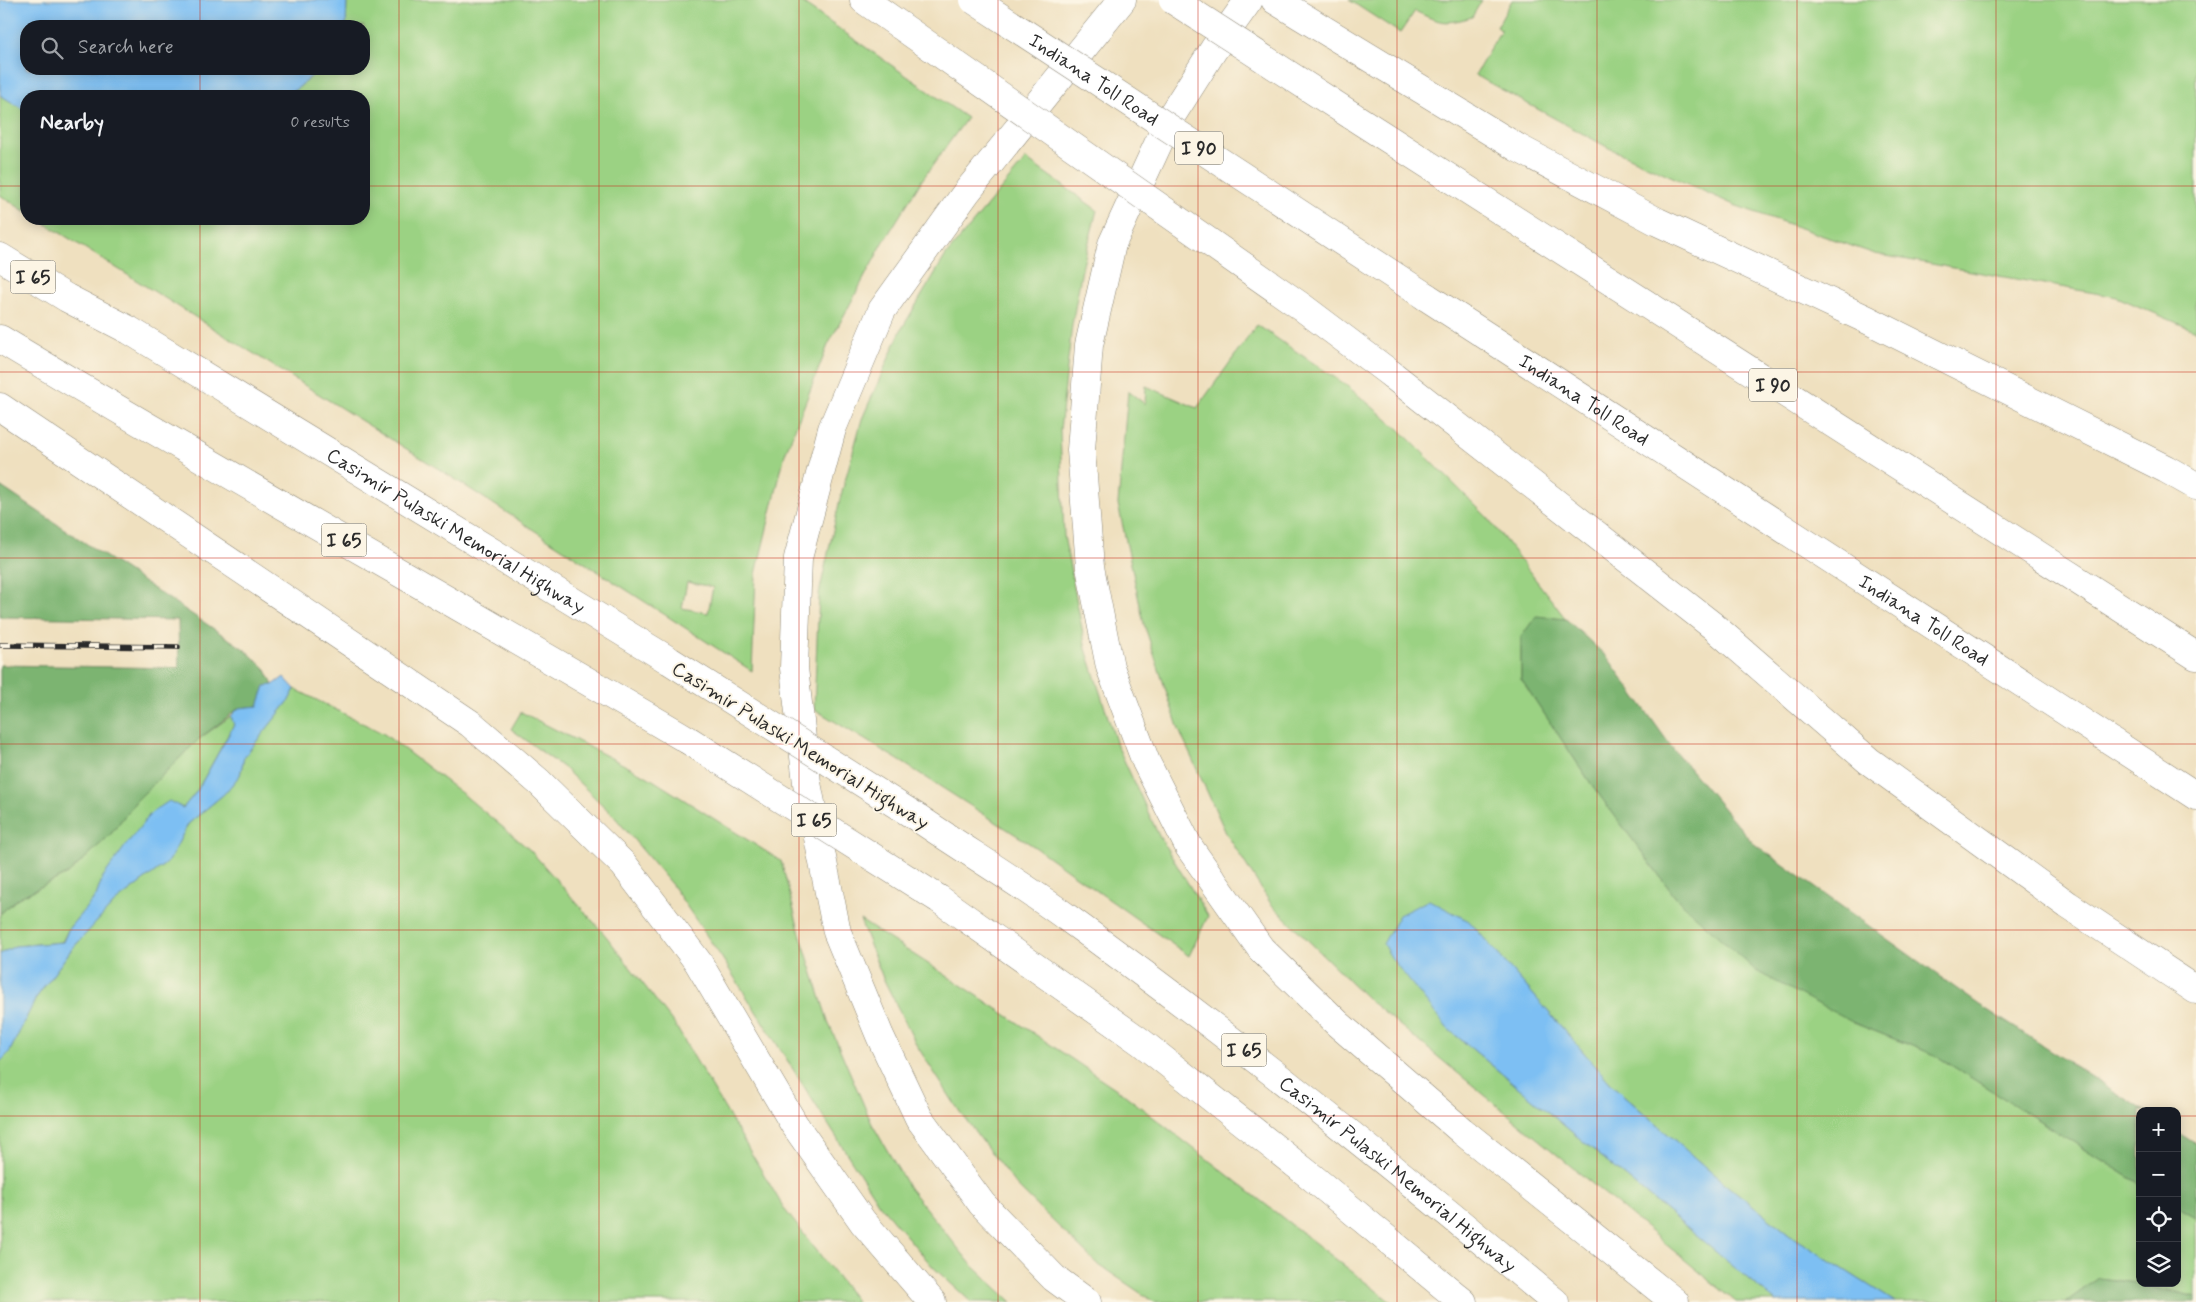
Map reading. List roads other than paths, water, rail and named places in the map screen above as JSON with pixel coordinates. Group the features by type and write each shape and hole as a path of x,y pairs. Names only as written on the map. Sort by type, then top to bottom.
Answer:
{"highway":[{"path":"864,0 1302,307 1391,374 1713,626 1869,761 2068,905 2196,990"},
{"name":"Indiana Toll Road","path":"974,0 1424,296 2196,796"},
{"path":"1087,1302 1054,1278 982,1204 919,1118 880,1036 837,932 807,783 794,668 798,558 832,429 882,310 966,193 1122,0"},
{"name":"I 90","path":"1173,0 2196,656"},
{"path":"1248,0 1170,118 1112,244 1089,345 1081,450 1090,567 1110,667 1146,762 1189,847 1261,950 1338,1024 1462,1131 1674,1302"},
{"path":"1275,0 1518,148 1658,222 1868,320 2166,469 2196,486"},
{"name":"Casimir Pulaski Memorial Highway","path":"0,257 67,298 138,335 670,661 918,818 1067,918 1240,1047 1415,1184 1555,1302"},
{"name":"I 65","path":"0,339 117,409 688,740 939,899 1141,1042 1313,1178 1463,1302"},
{"path":"0,407 470,724 539,782 624,865 698,962 794,1124 863,1222 932,1302"}],"water":[{"path":"0,0 347,0 346,20 20,20 20,75 313,75 294,90 20,90 20,107 0,95"},
{"path":"284,677 295,689 288,702 244,757 240,775 224,794 188,824 169,861 114,903 71,950 36,998 9,1053 0,1062 0,954 15,946 63,942 69,928 96,896 103,877 151,813 169,801 183,808 197,791 234,725 231,716 239,708 258,706 265,686 273,685"},
{"path":"1429,900 1469,921 1613,1086 1712,1173 1794,1238 1895,1302 1776,1302 1447,1028 1392,959 1383,944 1399,915"}],"railway":[{"path":"0,645 178,647"}]}
